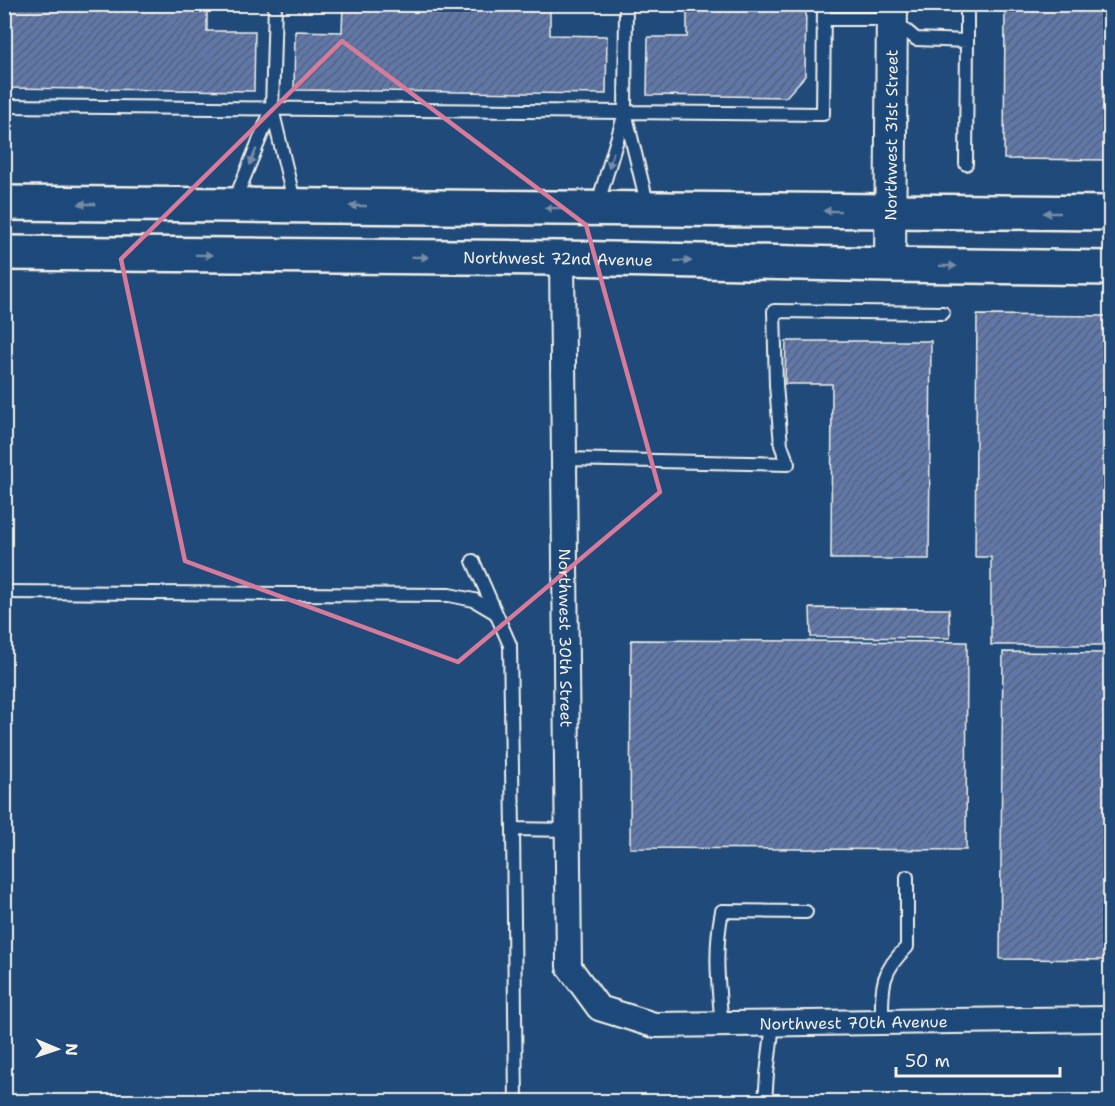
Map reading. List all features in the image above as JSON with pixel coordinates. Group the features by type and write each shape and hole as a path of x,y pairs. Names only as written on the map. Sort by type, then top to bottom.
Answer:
{"main road":[{"path":"4,203 1110,213"},
{"name":"Northwest 72nd Avenue","path":"4,253 562,258 1110,268"}],"street":[{"name":"Northwest 31st Street","path":"890,265 892,12"},
{"name":"Northwest 30th Street","path":"562,258 569,967 599,1008"},
{"name":"Northwest 70th Avenue","path":"599,1008 654,1026 1110,1019"}],"lane":[{"path":"275,4 272,109 295,206"},
{"path":"626,4 625,112 649,209"},
{"path":"4,106 823,114 824,4"},
{"path":"966,164 967,4"},
{"path":"824,19 892,12 916,39 967,41"},
{"path":"233,205 272,109"},
{"path":"597,208 625,112"},
{"path":"564,459 788,464 781,446 776,385 774,311 943,313"},
{"path":"473,561 510,645 516,1101"},
{"path":"4,591 449,595 474,600 496,614"},
{"path":"513,829 567,830"},
{"path":"882,1022 882,986 894,959 907,947 907,877"},
{"path":"722,1024 716,959 722,910 806,912"},
{"path":"765,1101 773,1024"}],"highlighted area":[{"path":"342,41 586,225 660,492 458,662 185,561 121,259"}],"building":[{"path":"4,4 207,4 207,31 255,31 254,91 4,88"},
{"path":"343,4 550,4 550,35 607,36 606,94 294,90 295,31 342,32"},
{"path":"687,4 806,4 805,76 786,97 647,95 648,37 687,37"},
{"path":"1005,4 1110,4 1110,160 1004,159"},
{"path":"977,315 1110,316 1110,645 991,645 991,557 975,557"},
{"path":"786,341 931,341 929,559 831,559 832,384 785,384"},
{"path":"810,608 949,609 950,638 811,637"},
{"path":"631,640 967,642 966,850 630,848"},
{"path":"1003,652 1110,653 1110,960 1000,959"}]}
